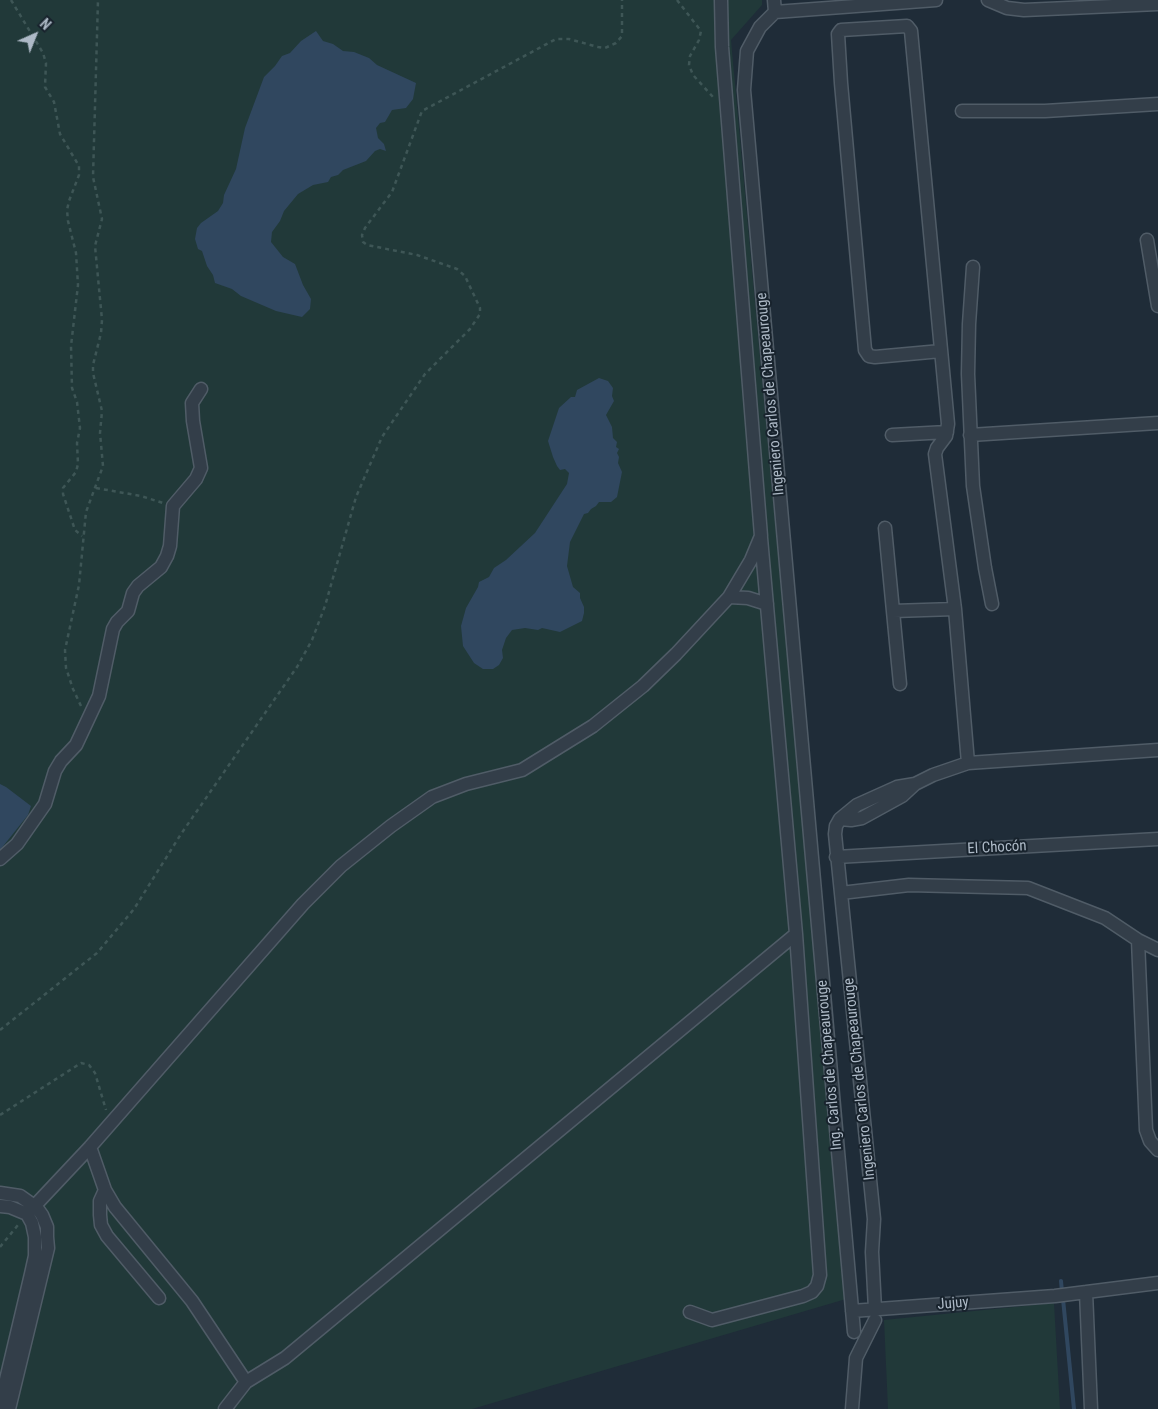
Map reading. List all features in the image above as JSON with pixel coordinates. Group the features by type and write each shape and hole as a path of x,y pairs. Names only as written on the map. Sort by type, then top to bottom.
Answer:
{"street":[{"path":"690,1312 712,1320 803,1296 812,1292 818,1286 820,1275 796,934 761,536 722,47 721,0"},
{"path":"774,6 936,0"},
{"path":"988,0 1007,8 1024,10 1158,4"},
{"name":"Ingeniero Carlos de Chapeaurouge","path":"774,6 760,27 748,51 744,90 807,798"},
{"path":"941,351 875,357 869,356 865,350 841,83 838,34 841,30 906,26 911,31 948,424 935,454 954,609 968,763 1158,750"},
{"path":"962,111 1045,111 1158,104"},
{"path":"1147,240 1158,306"},
{"path":"973,267 969,324 970,435 973,486 992,604"},
{"path":"0,858 17,844 45,804 55,771 61,761 76,745 100,696 113,629 128,611 133,593 138,586 161,567 167,556 170,546 170,520 173,506 196,479 201,468 192,403 201,388"},
{"path":"970,435 1158,423"},
{"path":"892,435 946,432"},
{"path":"885,528 900,684"},
{"path":"31,1210 90,1147 303,904 341,866 390,826 432,797 466,784 522,770 593,726 643,686 729,598 751,560 761,536"},
{"path":"729,598 748,598 767,604"},
{"path":"893,612 954,609"},
{"name":"Ingeniero Carlos de Chapeaurouge","path":"879,1313 872,1252 874,1219 836,854 836,826 840,819 857,805 897,787 915,784 968,763"},
{"name":"Ing. Carlos de Chapeaurouge","path":"807,798 854,1332"},
{"name":"El Chocón","path":"836,854 1158,839"},
{"path":"841,893 909,885 1028,888 1105,918 1138,940 1158,950"},
{"path":"225,1409 246,1382 284,1358 796,934"},
{"path":"1138,940 1146,1130 1150,1141 1158,1150"},
{"path":"90,1147 105,1190 115,1207 192,1302 246,1382"},
{"path":"105,1190 100,1201 100,1215 107,1236 159,1298"},
{"path":"0,1194 20,1196 31,1210 35,1237 35,1256 0,1405"},
{"path":"0,1206 31,1210 42,1215 46,1227 48,1248 9,1409"},
{"path":"1091,1409 1086,1292 1158,1283"},
{"name":"Jujuy","path":"852,1311 879,1313 1086,1292"},
{"path":"852,1409 856,1358 879,1313"}],"path":[{"path":"11,0 43,53 46,63 45,87 54,102 60,134 79,166 79,175 67,210 76,253 78,285 71,346 72,388 77,402 80,428 77,444 78,464 76,472 63,488 63,494 75,530 83,537"},
{"path":"90,718 80,705 73,689 66,668 65,650 79,586 86,512 102,474 103,454 100,433 102,411 93,373 102,320 95,246 102,219 93,177 98,0"},
{"path":"0,1030 97,953 134,909 181,834 297,668 312,640 326,606 356,497 382,437 425,374 470,329 480,314 480,308 465,276 457,269 417,255 367,245 363,242 362,235 365,228 392,192 400,175 422,112 556,39 569,39 605,48 616,43 622,36 622,0"},
{"path":"677,0 701,31 699,40 690,56 690,65 693,75 713,97 715,102"},
{"path":"96,488 141,496 173,506"},
{"path":"0,1115 81,1063 90,1065 95,1073 111,1123"},
{"path":"0,1247 31,1210"}],"green space":[{"path":"0,0 762,0 762,5 731,40 846,1299 472,1409 0,1409"},
{"path":"1054,1303 1060,1409 888,1409 884,1320"}],"water":[{"path":"316,31 323,41 333,44 343,51 354,52 369,58 377,65 416,83 413,99 406,108 392,110 385,122 380,123 376,128 378,138 384,144 386,151 380,149 375,151 366,161 343,170 338,175 331,177 328,182 313,185 298,194 284,211 272,232 271,242 283,257 295,264 311,299 310,309 302,317 276,311 241,296 232,289 215,283 195,239 197,228 218,211 223,203 224,195 236,169 245,128 264,77 282,56 290,53 301,41"},
{"path":"599,378 608,381 613,388 612,396 614,401 606,415 612,427 613,438 617,442 616,447 619,449 617,453 619,457 618,463 622,472 617,497 611,502 599,502 588,513 584,514 570,542 567,566 573,587 580,593 584,607 582,621 560,632 542,628 538,630 525,628 512,630 506,638 502,650 503,658 499,665 493,669 483,669 474,663 463,646 461,626 466,608 479,582 489,577 494,568 506,560 535,533 567,484 569,473 565,469 560,470 557,466 548,441 559,408 571,397 575,397 577,390"},
{"path":"0,784 31,806 28,815 0,850"}],"waterway":[{"path":"1061,1281 1062,1292"},
{"path":"1063,1299 1074,1409"}]}
